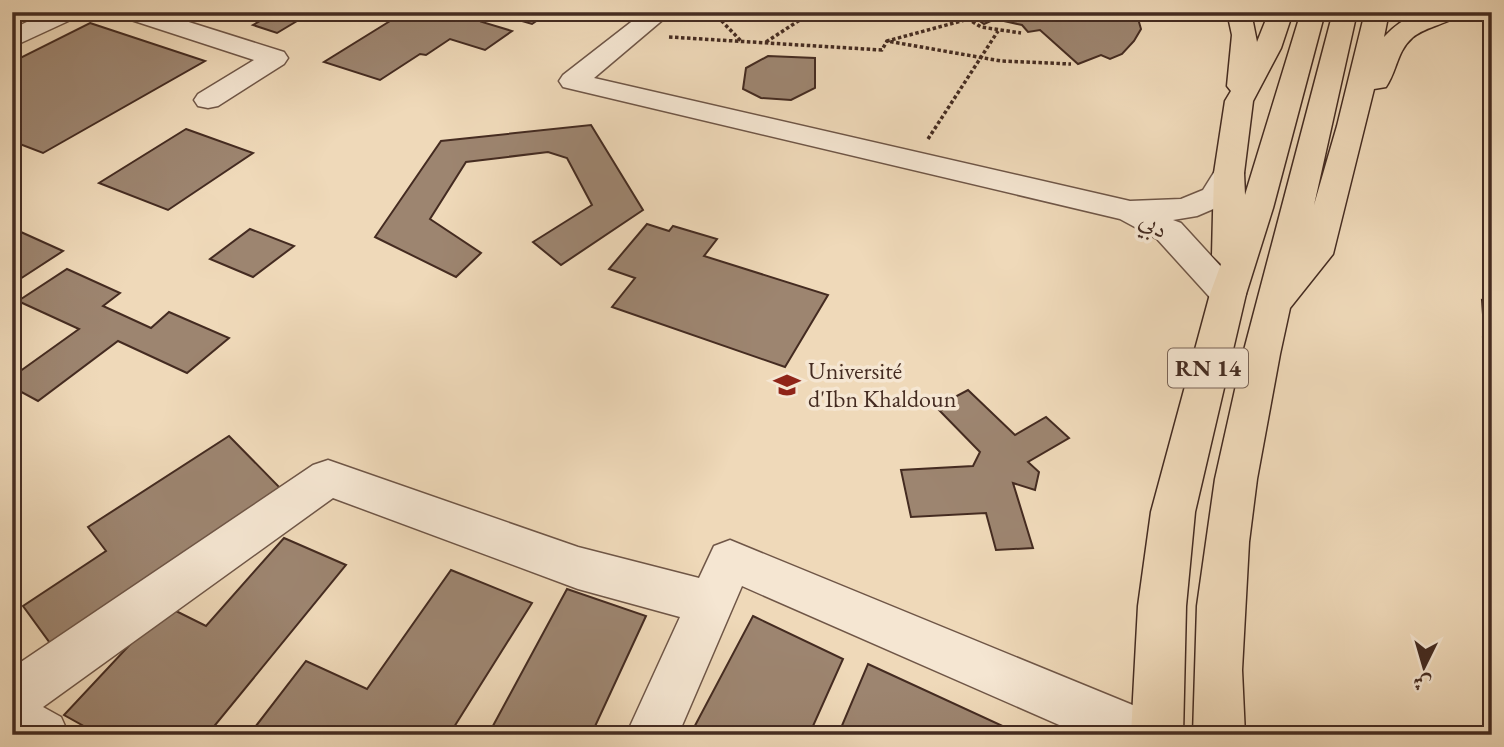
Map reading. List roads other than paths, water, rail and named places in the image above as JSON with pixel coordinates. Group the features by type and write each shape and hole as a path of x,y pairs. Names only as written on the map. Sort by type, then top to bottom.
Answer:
{"highway":[{"path":"1227,294 1229,173 1245,35 1238,12"},
{"path":"1239,101 1268,48 1282,12"},
{"name":"RN 14","path":"1157,735 1162,606 1173,512 1227,294 1256,208 1313,12"},
{"name":"RN 14","path":"1219,735 1216,686 1224,549 1236,466 1271,309 1345,12"},
{"path":"1271,309 1316,254 1352,126 1377,12"},
{"path":"1352,126 1374,86 1383,56 1394,39 1406,28 1432,16 1449,12"}],"street":[{"path":"12,39 68,12"},
{"path":"131,12 275,58 208,100"},
{"path":"660,12 573,81 1130,211"},
{"name":"دبي","path":"1130,211 1186,209 1214,197 1229,173"},
{"name":"دبي","path":"1130,211 1169,231 1227,294"},
{"path":"12,698 328,478 578,568 711,603"},
{"path":"652,735 730,560 1144,735"},
{"path":"12,719 43,735"}],"place":[{"name":"Université d'Ibn Khaldoun","path":"787,385"}]}
